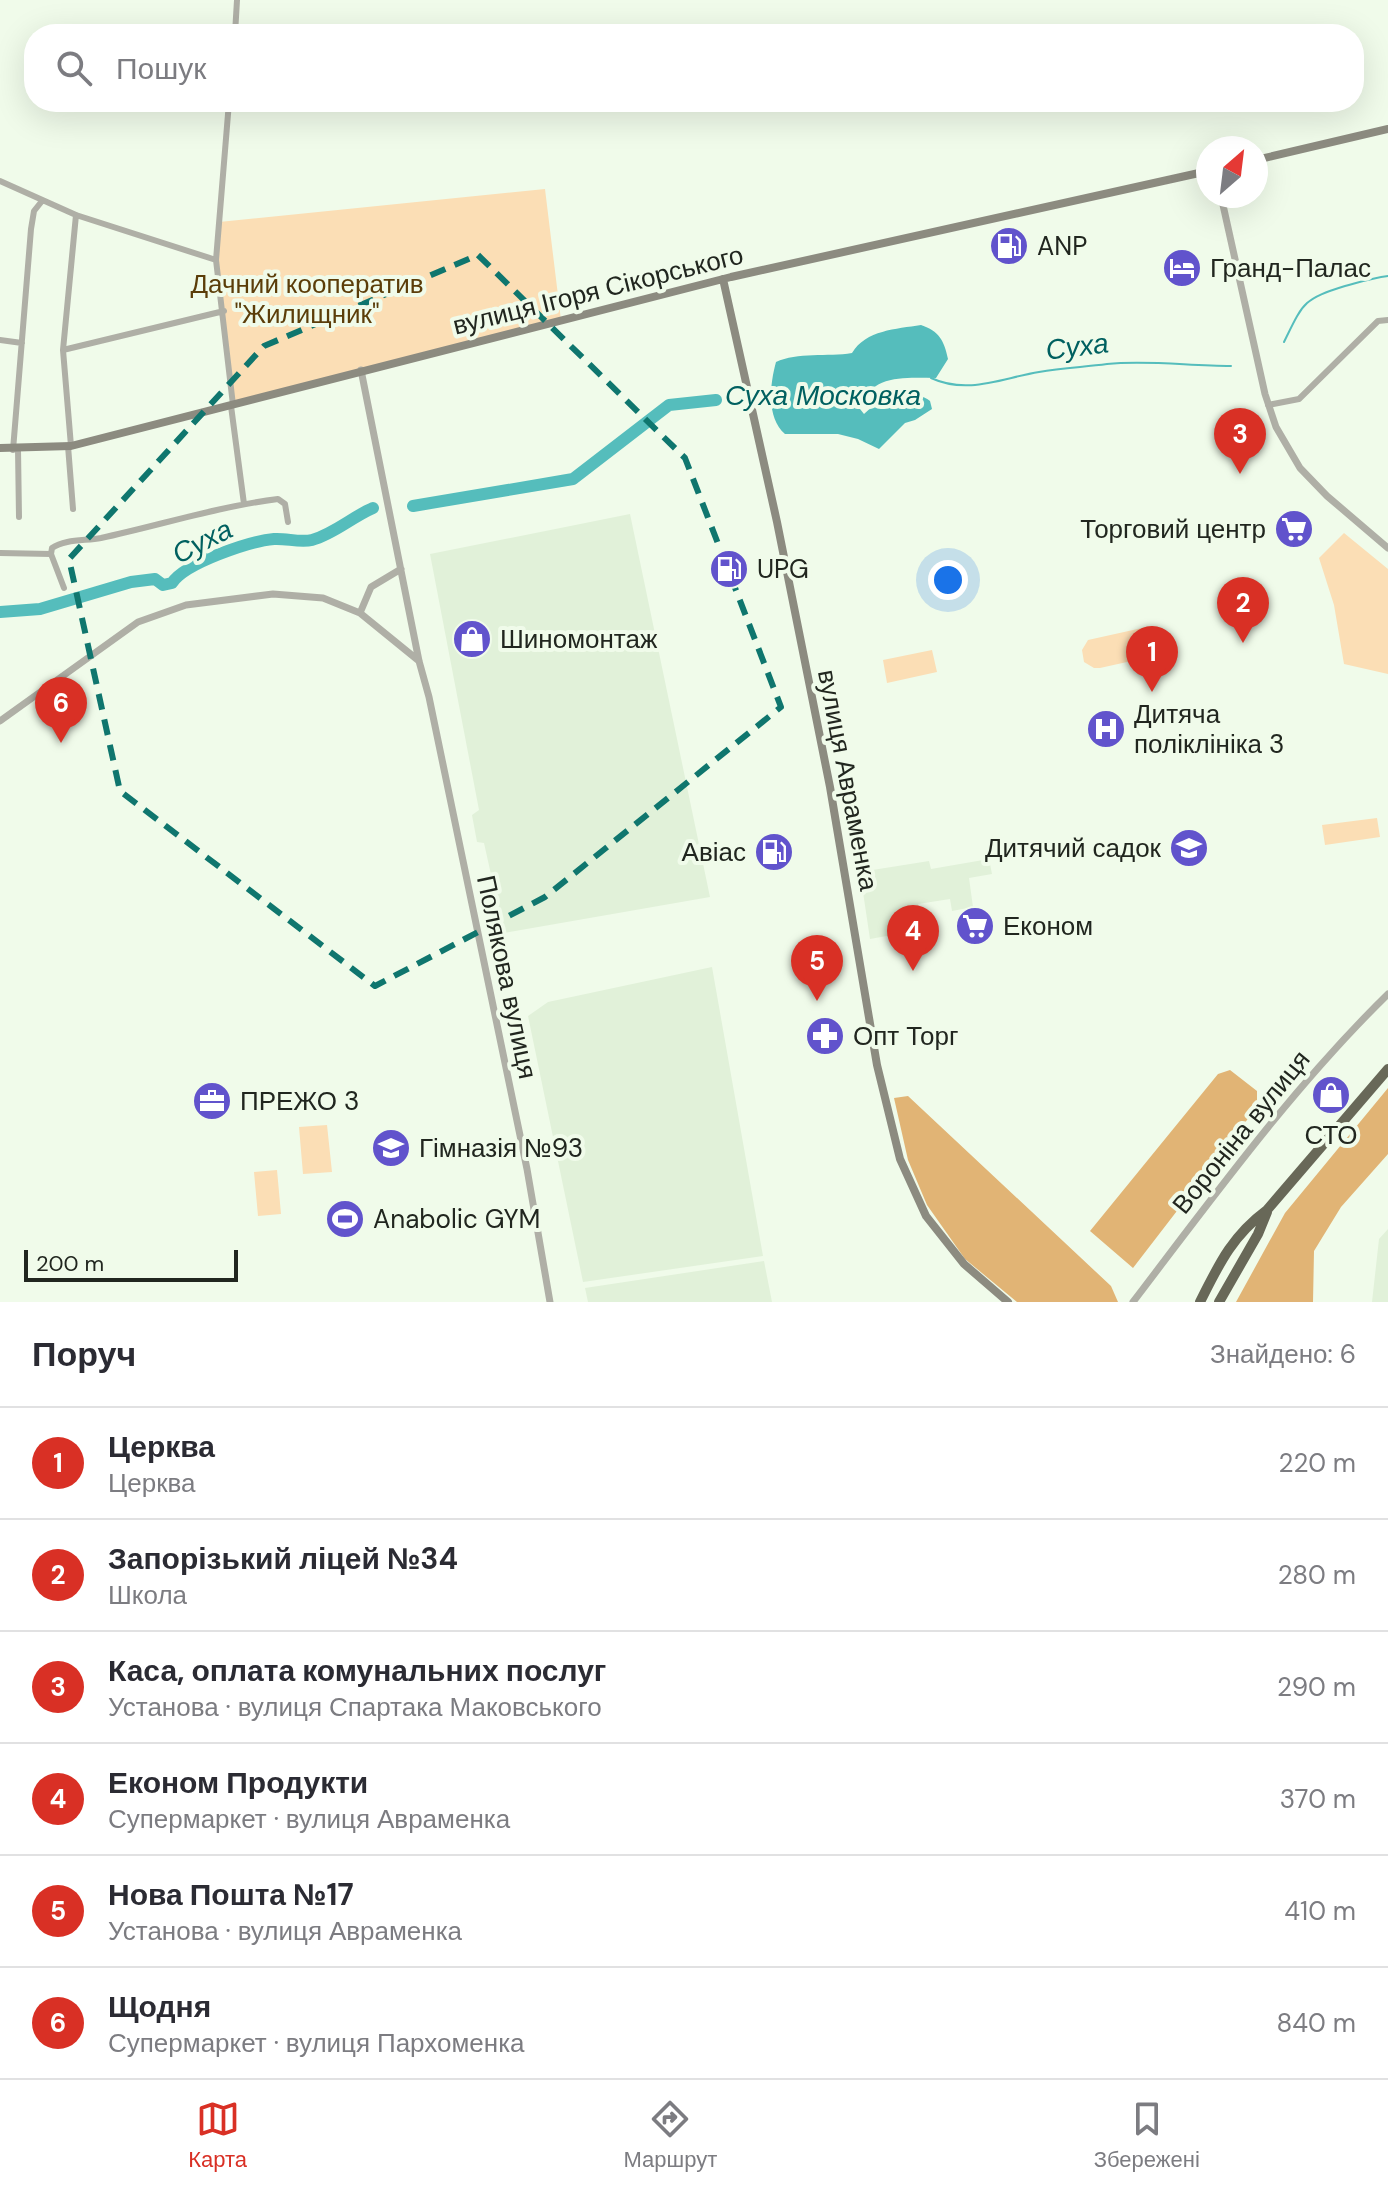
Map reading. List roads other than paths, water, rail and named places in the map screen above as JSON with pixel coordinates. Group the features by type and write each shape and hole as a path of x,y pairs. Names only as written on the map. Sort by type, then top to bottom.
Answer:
{"highway":[{"path":"1200,1302 1227,1251 1245,1226 1267,1210 1388,1069"},
{"path":"1219,1302 1258,1234 1267,1210"}],"main road":[{"path":"1268,157 1388,129"},
{"name":"вулиця Ігоря Сікорського","path":"0,448 16,450 69,446 723,279 1196,174"},
{"name":"вулиця Авраменка","path":"723,279 777,522 830,787 877,1065 900,1159 926,1216 964,1264 1008,1302"}],"street":[{"path":"236,24 237,0"},
{"path":"228,112 216,260 244,504"},
{"path":"0,181 76,215 216,260"},
{"path":"19,517 16,450 22,343 31,229 34,211 42,201"},
{"path":"1224,208 1268,405 1276,427 1300,468 1327,496 1388,548"},
{"path":"73,509 63,350 76,215"},
{"path":"63,350 224,311"},
{"path":"1268,405 1299,399 1378,321 1388,320"},
{"path":"0,340 22,343"},
{"name":"Полякова вулиця","path":"361,370 419,661 521,1140 550,1302"},
{"path":"64,588 51,554 52,548 59,544 97,538 198,512 278,499 285,504 288,522"},
{"path":"0,553 51,554"},
{"path":"360,613 371,587 401,569"},
{"path":"0,721 138,622 186,605 273,594 323,598 360,613 419,661"},
{"name":"Вороніна вулиця","path":"1133,1302 1246,1155 1327,1057 1388,994"}],"water":[{"name":"Суха Московка","path":"921,325 936,333 948,359 936,378 902,378 881,383 865,397 860,409 864,414 887,399 914,395 930,401 932,409 905,423 879,449 838,434 785,434 779,427 771,400 776,362 793,357 852,353 873,335"}],"waterway":[{"name":"Суха Московка","path":"1284,342 1301,311 1312,299 1345,286 1388,276"},
{"name":"Суха","path":"931,378 945,383 972,385 1107,364 1231,366"},
{"name":"Суха","path":"413,506 573,479 669,405 716,400"},
{"name":"Суха","path":"0,612 40,609 131,582 155,579 163,585 172,583 190,568 219,554 274,539 312,540 373,508"}],"place":[{"name":"ANP","path":"1009,246"},
{"name":"Гранд-Палас","path":"1182,268"},
{"name":"Каса, оплата комунальних послуг","path":"1240,474"},
{"name":"Торговий центр","path":"1294,529"},
{"name":"UPG","path":"729,569"},
{"name":"Шиномонтаж","path":"472,639"},
{"name":"Запорізький ліцей №34","path":"1243,643"},
{"name":"Церква","path":"1152,692"},
{"name":"Дитяча поліклініка 3","path":"1106,729"},
{"name":"Щодня","path":"61,743"},
{"name":"Дитячий садок","path":"1189,848"},
{"name":"Авіас","path":"774,852"},
{"name":"Економ","path":"975,926"},
{"name":"Економ Продукти","path":"913,971"},
{"name":"Нова Пошта №17","path":"817,1001"},
{"name":"Опт Торг","path":"825,1036"},
{"name":"СТО","path":"1331,1095"},
{"name":"ПРЕЖО 3","path":"212,1101"},
{"name":"Гімназія №93","path":"391,1148"},
{"name":"Anabolic GYM","path":"345,1219"}],"park label":[{"name":"Дачний кооператив \"Жилищник\"","path":"307,299"}]}
